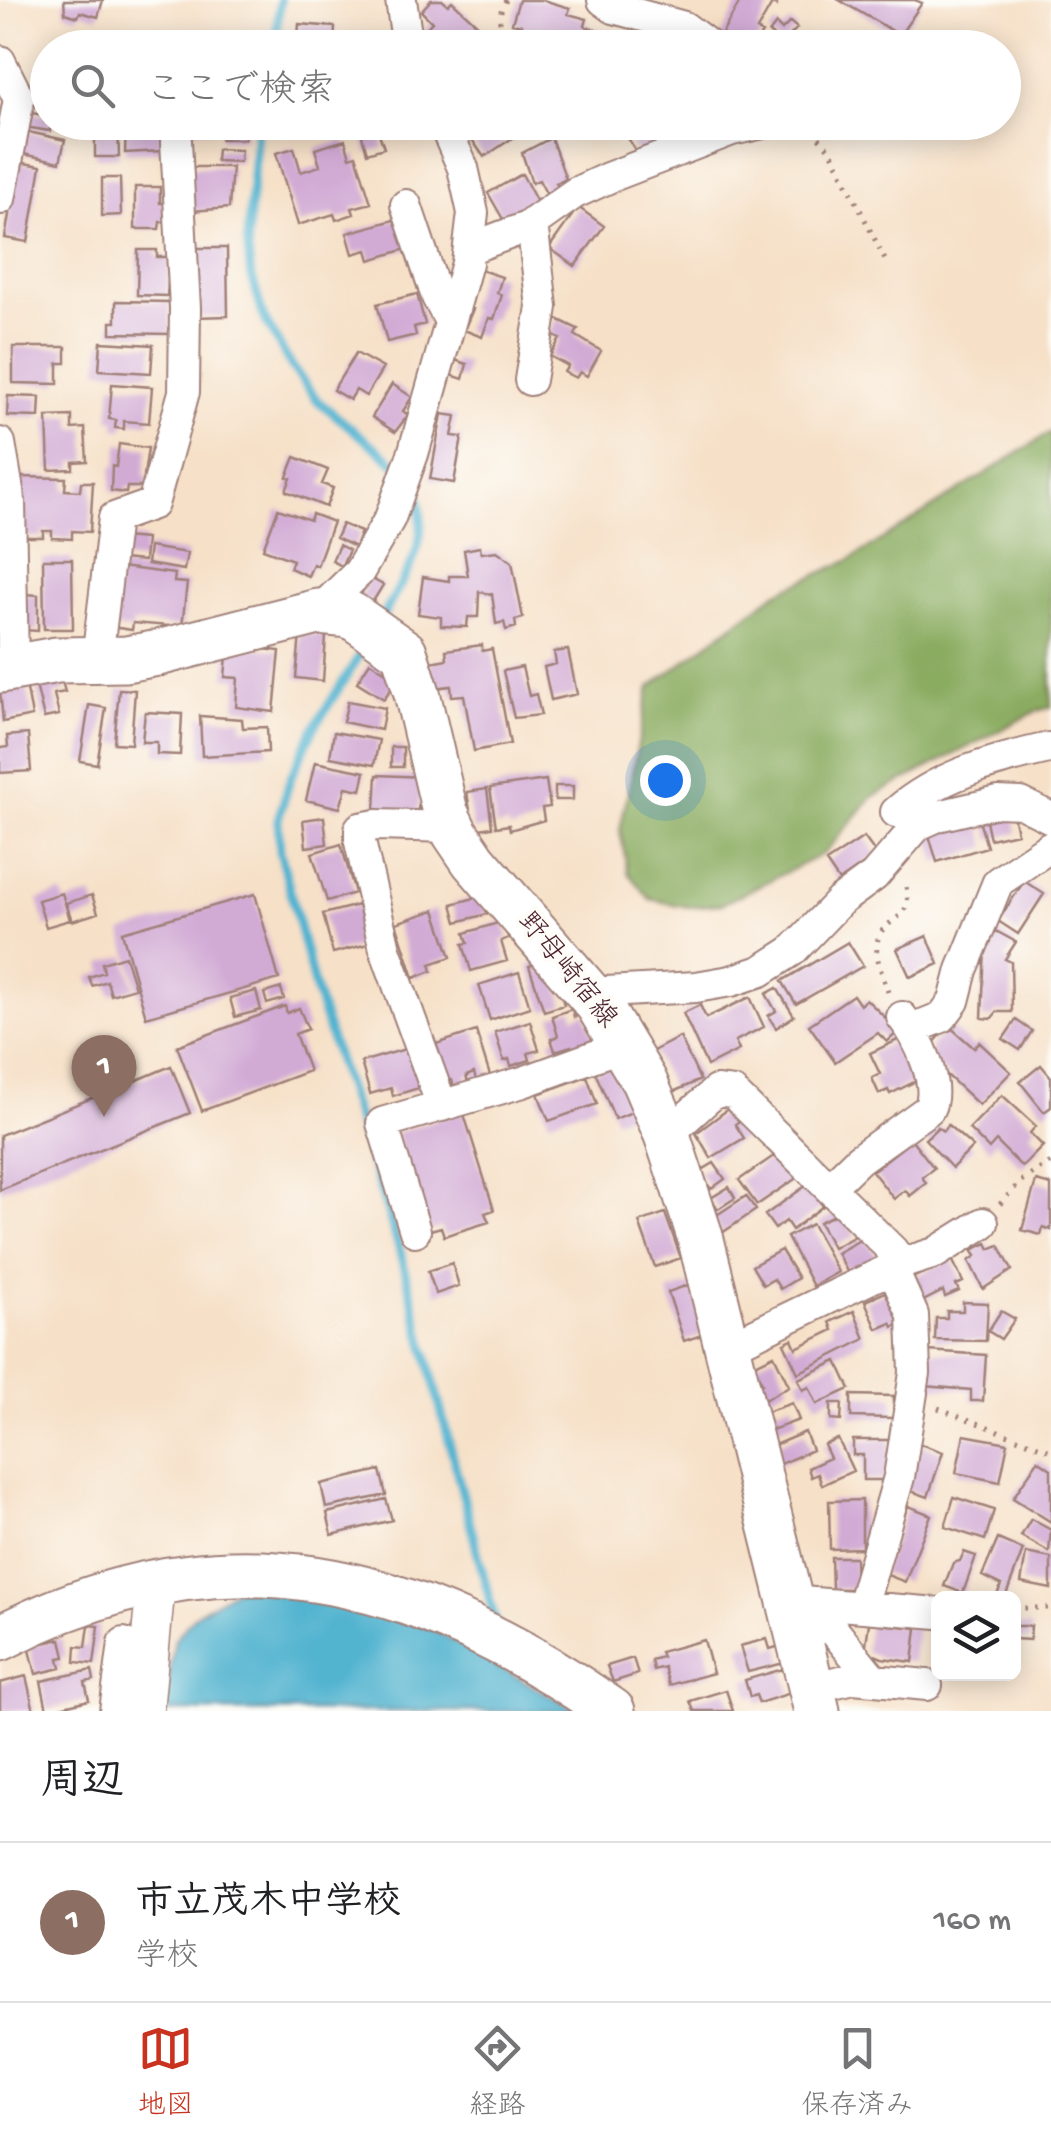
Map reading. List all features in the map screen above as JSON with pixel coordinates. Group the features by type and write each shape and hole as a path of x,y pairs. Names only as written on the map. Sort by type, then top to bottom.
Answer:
{"main road":[{"path":"6,668 126,659 334,613"},
{"name":"野母崎宿線","path":"334,613 397,645 410,664 452,828 474,861 588,993 625,1045 667,1135 700,1236 814,1700"},
{"path":"0,1638 73,1603 156,1583 218,1574 338,1580 393,1595 470,1629 528,1658 612,1711"}],"street":[{"path":"402,0 406,30"},
{"path":"603,0 614,8 688,30"},
{"path":"0,61 19,99 0,199"},
{"path":"98,659 114,518 153,504 184,392 185,308 176,140"},
{"path":"334,613 390,518 413,454 470,248 473,212 468,185 450,140"},
{"path":"470,248 532,223 610,177 706,140"},
{"path":"406,205 450,321"},
{"path":"530,380 542,306 532,223"},
{"path":"0,444 10,502 6,668"},
{"path":"998,802 1050,748"},
{"path":"896,812 916,794 990,762 1050,748"},
{"path":"588,993 696,987 731,982 760,971 792,951 840,900 874,876 918,825 938,816 998,802 1031,806 1051,818"},
{"path":"442,1106 385,949 360,828 452,828"},
{"path":"830,1187 870,1150 929,1109 934,1100 932,1083 906,1023 942,1017 954,1002 962,970 998,882 1051,846"},
{"path":"415,1231 382,1123 523,1082 625,1045"},
{"path":"667,1135 716,1091 732,1093 893,1250 913,1314 915,1373 899,1477 862,1606"},
{"path":"728,1347 896,1266 935,1253 983,1223"},
{"path":"144,1711 156,1583"},
{"path":"792,1613 862,1606 931,1611"},
{"path":"792,1613 826,1621 874,1680"},
{"path":"115,1711 124,1643"},
{"path":"814,1700 854,1678 927,1684"}],"path":[{"path":"501,30 499,11 506,0"},
{"path":"821,140 830,151 887,264"},
{"path":"894,852 910,902 879,937 876,948 892,1005 906,1023"},
{"path":"983,1223 1021,1180 1051,1162"},
{"path":"912,1398 1051,1450"},
{"path":"1021,1608 1051,1608"}],"green space":[{"path":"1051,432 1051,707 872,797 825,853 722,904 688,907 650,899 628,873 620,830 650,687 776,593 850,560"}],"water":[{"path":"275,1586 425,1625 578,1711 163,1711 175,1639 195,1615 238,1588"}],"building":[{"path":"64,0 103,0 98,17 80,12 78,17 65,13"},
{"path":"431,0 442,0 448,5 452,1 481,28 425,30 432,22 421,11"},
{"path":"519,0 543,0 570,8 568,14 587,19 585,26 597,30 520,30 521,25 512,23"},
{"path":"741,0 779,0 776,6 772,4 757,30 724,30"},
{"path":"839,0 922,3 903,30 891,30"},
{"path":"790,22 797,28 795,30 782,30"},
{"path":"299,24 335,27 335,30 298,30"},
{"path":"27,112 30,113 30,128 24,127"},
{"path":"24,131 30,132 30,140 65,140 60,162 19,153"},
{"path":"95,140 119,140 119,157 95,157"},
{"path":"125,140 162,140 162,151 125,153"},
{"path":"345,140 350,157 356,155 371,203 352,208 354,214 336,220 334,214 298,225 276,153 294,148 301,172 320,166 315,149"},
{"path":"363,140 381,140 384,148 367,153"},
{"path":"472,140 510,140 484,157"},
{"path":"552,140 566,179 546,193 539,180 532,183 522,153"},
{"path":"629,140 666,140 638,155"},
{"path":"217,149 241,150 240,162 216,161"},
{"path":"18,162 41,166 28,242 5,238"},
{"path":"189,167 232,167 229,208 192,211"},
{"path":"522,174 540,208 507,226 488,193"},
{"path":"102,178 120,178 121,215 102,216"},
{"path":"135,187 160,187 160,203 170,203 170,222 160,222 159,229 135,229"},
{"path":"578,207 604,226 575,266 549,248"},
{"path":"401,218 410,248 370,260 367,250 353,254 347,233"},
{"path":"195,248 227,248 228,316 196,317"},
{"path":"138,250 157,250 157,257 170,257 167,296 137,295"},
{"path":"481,270 502,277 497,293 502,295 494,319 489,318 482,337 464,330"},
{"path":"417,294 425,324 414,327 416,335 387,342 377,304"},
{"path":"116,301 170,302 170,334 111,333 111,322 116,322"},
{"path":"557,319 578,329 575,335 601,351 587,376 580,372 576,378 564,372 568,366 550,356 560,339 550,334"},
{"path":"101,342 153,345 151,373 99,370"},
{"path":"13,347 66,347 66,363 58,363 58,384 13,383"},
{"path":"356,353 383,368 366,396 356,390 350,400 333,390"},
{"path":"455,360 467,364 463,379 451,375"},
{"path":"112,384 152,387 149,423 124,421 124,429 115,428 116,420 109,419"},
{"path":"392,384 412,397 403,411 408,415 395,432 372,417"},
{"path":"8,396 40,397 39,417 7,416"},
{"path":"442,414 456,416 452,436 462,437 454,483 430,479"},
{"path":"72,416 72,429 85,428 87,461 73,462 73,469 49,470 47,417"},
{"path":"119,444 148,448 144,475 148,476 147,487 127,487 126,493 111,491 112,466 116,467"},
{"path":"295,457 328,470 322,484 333,488 326,507 286,491"},
{"path":"19,477 66,478 65,490 80,491 81,482 93,482 90,532 72,531 72,539 52,538 52,531 43,531 43,537 18,537"},
{"path":"278,509 310,520 312,514 333,522 317,566 313,564 308,576 290,568 293,560 263,549"},
{"path":"342,524 361,532 355,547 336,538"},
{"path":"122,537 146,539 144,561 121,559"},
{"path":"339,545 349,550 342,566 332,561"},
{"path":"149,547 187,553 184,570 147,564"},
{"path":"480,547 481,553 497,551 512,562 523,618 515,620 516,627 506,630 504,622 496,624 492,594 479,592 478,617 468,617 467,627 441,626 441,617 418,614 423,577 449,581 449,576 468,576 464,550"},
{"path":"43,559 72,559 73,629 44,629"},
{"path":"121,567 175,574 174,582 187,583 182,627 133,623 132,630 111,627"},
{"path":"370,578 383,585 372,603 360,596"},
{"path":"25,594 38,595 38,631 24,630"},
{"path":"300,634 326,636 323,681 296,678"},
{"path":"228,645 280,651 274,712 236,707 238,678 225,677"},
{"path":"482,645 482,651 492,649 510,744 474,751 464,695 452,696 451,686 434,688 430,662 447,659 446,650"},
{"path":"568,650 577,694 551,700 544,667 556,664 554,652"},
{"path":"370,662 397,679 384,699 357,682"},
{"path":"522,667 529,696 536,694 541,715 514,718 503,671"},
{"path":"60,674 65,692 54,694 59,715 44,718 35,681"},
{"path":"26,684 32,716 3,722 0,689"},
{"path":"119,689 135,690 131,744 114,743"},
{"path":"348,701 385,708 381,730 343,722"},
{"path":"89,705 106,708 97,764 80,761"},
{"path":"145,712 182,714 180,755 157,754 157,742 142,742"},
{"path":"200,716 242,719 243,728 267,727 268,752 202,756"},
{"path":"334,732 379,740 374,765 330,757"},
{"path":"28,734 31,771 0,773 0,748 8,747 7,736"},
{"path":"391,747 403,747 403,767 391,767"},
{"path":"315,762 365,772 361,790 346,787 340,808 306,800"},
{"path":"377,775 425,777 417,813 375,810"},
{"path":"546,780 550,807 542,808 544,820 510,830 509,825 496,827 490,788"},
{"path":"555,786 573,786 573,800 555,800"},
{"path":"487,789 492,827 473,830 467,792"},
{"path":"1013,815 1017,833 990,839 985,816"},
{"path":"324,817 327,844 306,847 303,820"},
{"path":"978,817 987,847 937,862 928,832"},
{"path":"864,837 877,855 839,881 826,862"},
{"path":"341,844 355,893 327,901 312,853"},
{"path":"1024,881 1044,894 1018,934 998,921"},
{"path":"62,893 70,920 46,927 38,900"},
{"path":"255,894 279,979 146,1017 122,932"},
{"path":"92,895 98,913 72,921 66,903"},
{"path":"482,896 487,914 457,922 452,904"},
{"path":"358,905 368,944 333,953 323,914"},
{"path":"435,910 451,957 430,964 432,971 414,978 396,923"},
{"path":"504,921 508,938 501,941 507,961 471,971 463,944 468,943 465,933"},
{"path":"996,931 1016,942 1005,959 1011,962 1012,1012 997,1012 991,1019 982,1018 985,946"},
{"path":"927,936 939,964 910,977 897,949"},
{"path":"848,942 863,966 796,1004 782,981"},
{"path":"125,956 135,988 111,995 107,981 92,986 89,977 104,972 102,963"},
{"path":"538,963 541,973 548,970 558,984 564,1005 544,1011 529,966"},
{"path":"519,972 530,1007 490,1020 479,985"},
{"path":"281,988 284,999 267,1004 264,993"},
{"path":"777,988 794,1016 776,1028 768,1016 776,1011 766,994"},
{"path":"256,991 261,1010 235,1017 230,998"},
{"path":"853,995 860,1005 866,999 899,1031 887,1042 878,1033 835,1062 809,1025"},
{"path":"750,997 764,1027 735,1041 739,1050 707,1066 683,1013 700,1005 706,1018"},
{"path":"285,1006 287,1013 299,1008 308,1029 295,1034 309,1071 202,1111 177,1046"},
{"path":"572,1009 574,1017 585,1013 595,1042 555,1051 551,1039 558,1036 552,1016"},
{"path":"1016,1020 1032,1031 1020,1050 1003,1039"},
{"path":"530,1021 539,1050 528,1053 530,1060 511,1066 509,1059 504,1061 495,1032"},
{"path":"949,1026 974,1048 979,1042 1011,1072 979,1105 932,1061 931,1046"},
{"path":"476,1031 490,1076 476,1080 474,1073 466,1076 468,1083 454,1088 452,1080 445,1082 433,1045"},
{"path":"680,1037 700,1080 673,1092 653,1051"},
{"path":"902,1038 922,1078 890,1094 888,1090 879,1094 872,1078 880,1074 870,1053"},
{"path":"412,1047 425,1086 393,1096 391,1088 370,1094 361,1062"},
{"path":"617,1063 637,1110 615,1119 595,1072"},
{"path":"128,1064 135,1081 171,1066 190,1113 0,1190 0,1135 102,1094 95,1077"},
{"path":"1041,1065 1051,1077 1051,1107 1044,1112 1020,1082"},
{"path":"587,1076 597,1104 549,1121 538,1094"},
{"path":"1002,1095 1036,1126 1030,1133 1043,1146 1022,1167 996,1141 989,1149 969,1129"},
{"path":"731,1107 741,1120 735,1124 744,1138 711,1158 696,1133"},
{"path":"463,1111 494,1210 485,1213 489,1222 444,1236 441,1227 427,1231 396,1133"},
{"path":"948,1125 973,1147 952,1168 925,1139 938,1127 943,1131"},
{"path":"912,1140 934,1168 922,1177 926,1183 910,1196 905,1190 894,1199 872,1171"},
{"path":"778,1153 804,1173 757,1205 739,1180"},
{"path":"714,1163 725,1179 711,1189 699,1172"},
{"path":"1036,1181 1051,1185 1051,1230 1043,1227 1041,1235 1022,1230"},
{"path":"807,1185 823,1206 792,1230 786,1221 775,1229 765,1215"},
{"path":"729,1187 735,1198 718,1209 711,1198"},
{"path":"746,1196 756,1210 722,1233 712,1218"},
{"path":"842,1211 855,1236 833,1248 819,1222"},
{"path":"665,1213 681,1258 655,1267 639,1222"},
{"path":"812,1224 838,1272 813,1286 787,1237"},
{"path":"865,1237 878,1259 849,1275 837,1253"},
{"path":"987,1243 990,1249 999,1245 1012,1270 983,1289 969,1261 976,1256 972,1250"},
{"path":"781,1250 798,1278 780,1289 774,1279 763,1285 752,1266"},
{"path":"952,1259 963,1282 956,1285 959,1291 945,1297 943,1291 923,1301 912,1278"},
{"path":"452,1263 459,1286 436,1294 428,1271"},
{"path":"691,1284 708,1333 684,1341 668,1292"},
{"path":"890,1290 904,1322 877,1329 865,1301"},
{"path":"963,1302 988,1303 986,1341 935,1340 936,1318 947,1318 947,1311 963,1311"},
{"path":"854,1311 865,1339 798,1373 784,1343 792,1339 796,1348 833,1330 830,1322"},
{"path":"1001,1311 1015,1319 1001,1339 988,1331"},
{"path":"928,1351 986,1355 983,1401 971,1401 971,1390 925,1386"},
{"path":"774,1355 789,1386 764,1400 756,1386 762,1383 753,1365"},
{"path":"837,1361 850,1389 817,1404 809,1387 803,1390 798,1379"},
{"path":"851,1395 894,1396 893,1418 851,1417"},
{"path":"792,1403 799,1420 772,1430 766,1412"},
{"path":"831,1403 842,1403 841,1421 831,1420"},
{"path":"805,1432 812,1450 778,1465 770,1447"},
{"path":"964,1435 1008,1443 1000,1482 956,1473"},
{"path":"838,1439 853,1471 822,1485 818,1474 811,1477 808,1468 830,1458 824,1445"},
{"path":"853,1440 890,1440 890,1480 863,1480 863,1455 853,1455"},
{"path":"920,1444 943,1452 928,1497 905,1489"},
{"path":"1038,1460 1051,1469 1051,1522 1013,1498"},
{"path":"380,1470 386,1495 326,1508 321,1484"},
{"path":"954,1497 994,1510 985,1540 945,1527"},
{"path":"386,1499 392,1520 332,1535 327,1513"},
{"path":"862,1500 862,1548 830,1549 829,1501"},
{"path":"908,1506 931,1515 905,1582 882,1573"},
{"path":"1031,1519 1051,1530 1049,1552 1021,1536"},
{"path":"998,1539 1023,1550 1008,1591 999,1591 1001,1585 982,1576"},
{"path":"964,1552 976,1556 964,1591 944,1586 953,1563 960,1561"},
{"path":"1026,1553 1051,1558 1051,1589 1021,1583"},
{"path":"831,1557 855,1557 856,1589 832,1589"},
{"path":"869,1623 917,1628 913,1662 882,1658 865,1651"},
{"path":"89,1625 99,1626 94,1664 75,1662 76,1646 86,1647"},
{"path":"1021,1626 1031,1626 1030,1640 1021,1639"},
{"path":"61,1639 65,1657 59,1658 61,1668 36,1674 29,1646"},
{"path":"767,1639 770,1649 780,1646 784,1663 748,1672 740,1646"},
{"path":"704,1640 713,1673 669,1685 664,1667 653,1670 651,1660 662,1657 660,1652"},
{"path":"633,1658 638,1674 613,1682 607,1666"},
{"path":"783,1669 791,1693 759,1703 756,1695 750,1697 745,1680"},
{"path":"92,1670 94,1680 85,1682 89,1700 47,1710 41,1681"},
{"path":"26,1676 34,1711 0,1711 0,1683"},
{"path":"726,1690 733,1711 694,1711 690,1701"}],"waterway":[{"path":"277,30 280,0"},
{"path":"256,140 247,238 250,270 263,316 291,366 318,401 399,467"},
{"path":"381,620 409,569 420,538 419,502 413,482"},
{"path":"368,642 314,728 291,777 278,819 280,851 316,993 399,1247 496,1624"}],"place":[{"name":"市立茂木中学校","path":"104,1117"}]}
